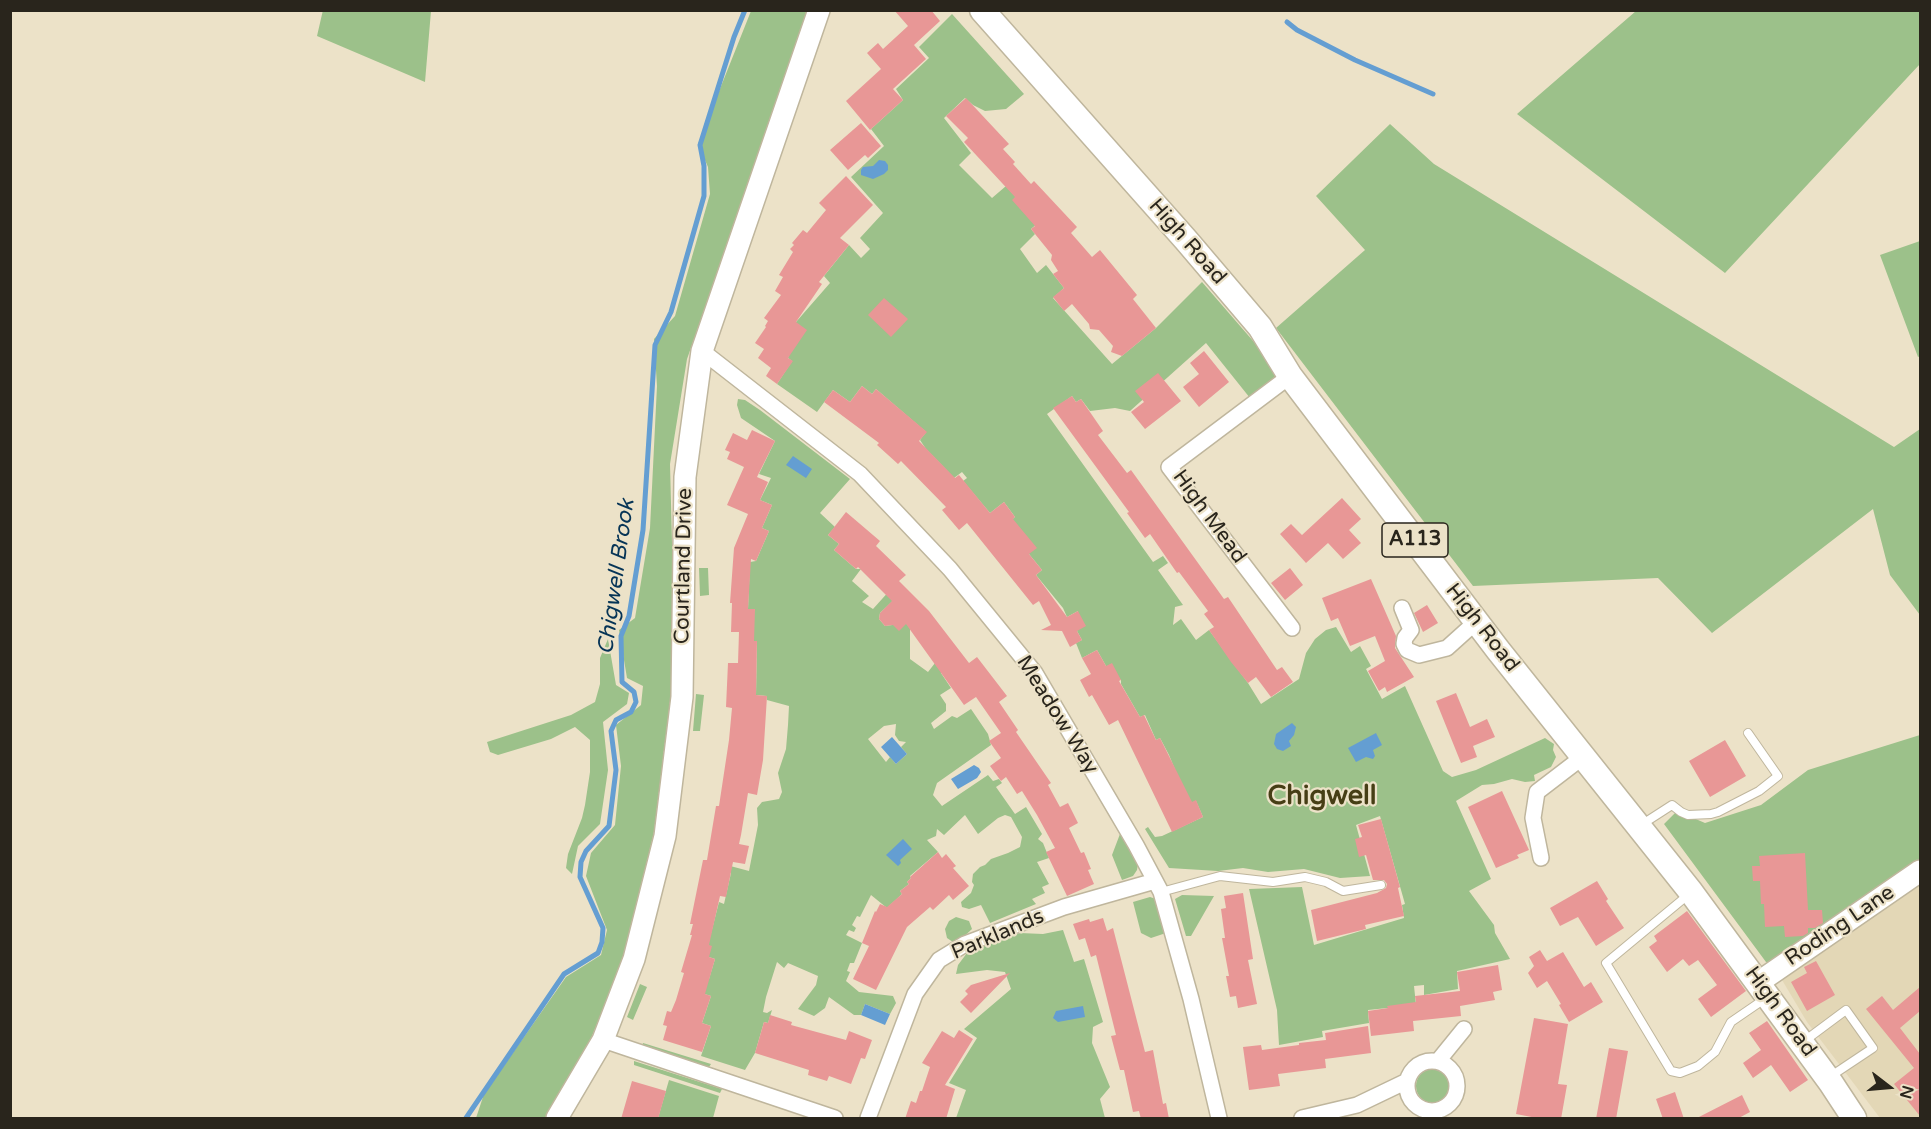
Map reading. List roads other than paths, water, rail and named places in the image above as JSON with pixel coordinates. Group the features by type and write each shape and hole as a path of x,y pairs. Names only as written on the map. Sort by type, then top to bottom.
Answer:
{"main road":[{"name":"High Road","path":"982,10 1260,327 1290,376 1477,621 1640,826 1764,989 1828,1078 1854,1119"}],"street":[{"name":"Courtland Drive","path":"557,1119 603,1040 634,959 665,836 682,697 685,477 702,351 819,10"},
{"name":"Meadow Way","path":"702,351 860,474 950,569 1035,673 1158,886 1191,999 1219,1119"},
{"name":"High Mead","path":"1290,376 1169,467 1292,628"},
{"path":"1402,608 1411,630 1404,644 1407,650 1419,655 1447,648 1477,621"},
{"path":"1541,858 1533,818 1537,792 1584,756"},
{"name":"Roding Lane","path":"1764,989 1920,871"},
{"name":"Parklands","path":"868,1119 915,994 939,960 965,944 1064,907 1158,886"},
{"path":"1438,1061 1464,1029"},
{"path":"603,1040 834,1119"},
{"path":"1302,1119 1357,1105 1407,1081 1415,1067 1422,1062 1438,1061 1446,1064 1457,1078 1456,1096 1444,1108 1427,1111 1420,1108 1409,1096 1407,1081"}],"lane":[{"path":"1640,826 1672,805 1688,815 1718,812 1759,791 1778,776 1748,733"},
{"path":"1158,886 1220,876 1274,882 1305,877 1326,882 1343,891 1381,885"},
{"path":"1691,892 1606,963 1671,1071 1680,1073 1698,1066 1715,1052 1731,1022 1764,989"},
{"path":"1802,1043 1846,1010 1873,1048 1828,1078"}],"water":[{"path":"879,160 885,161 888,165 888,170 884,174 873,179 861,175 863,167 873,166"},
{"path":"793,456 812,469 806,478 786,465"},
{"path":"1292,723 1296,727 1289,741 1291,746 1283,751 1277,749 1274,744 1276,734"},
{"path":"1376,733 1382,745 1373,750 1375,756 1373,759 1366,757 1356,762 1348,748"},
{"path":"892,737 907,754 896,764 881,747"},
{"path":"974,765 981,772 977,778 958,789 951,779"},
{"path":"903,839 912,849 900,860 901,863 898,866 886,855"},
{"path":"865,1004 890,1014 885,1025 861,1015"},
{"path":"1083,1006 1085,1017 1058,1022 1053,1018 1056,1011"}],"waterway":[{"name":"Chigwell Brook","path":"466,1118 564,974 598,953 602,942 603,928 580,877 581,862 586,851 609,826 616,770 611,731 616,720 631,712 636,702 634,692 622,682 621,636 629,616 643,530 655,345 671,312 704,196 704,166 700,145 734,37 745,10"},
{"path":"1287,22 1297,30 1355,60 1433,94"}],"district":[{"name":"Chigwell","path":"1322,797"}]}
